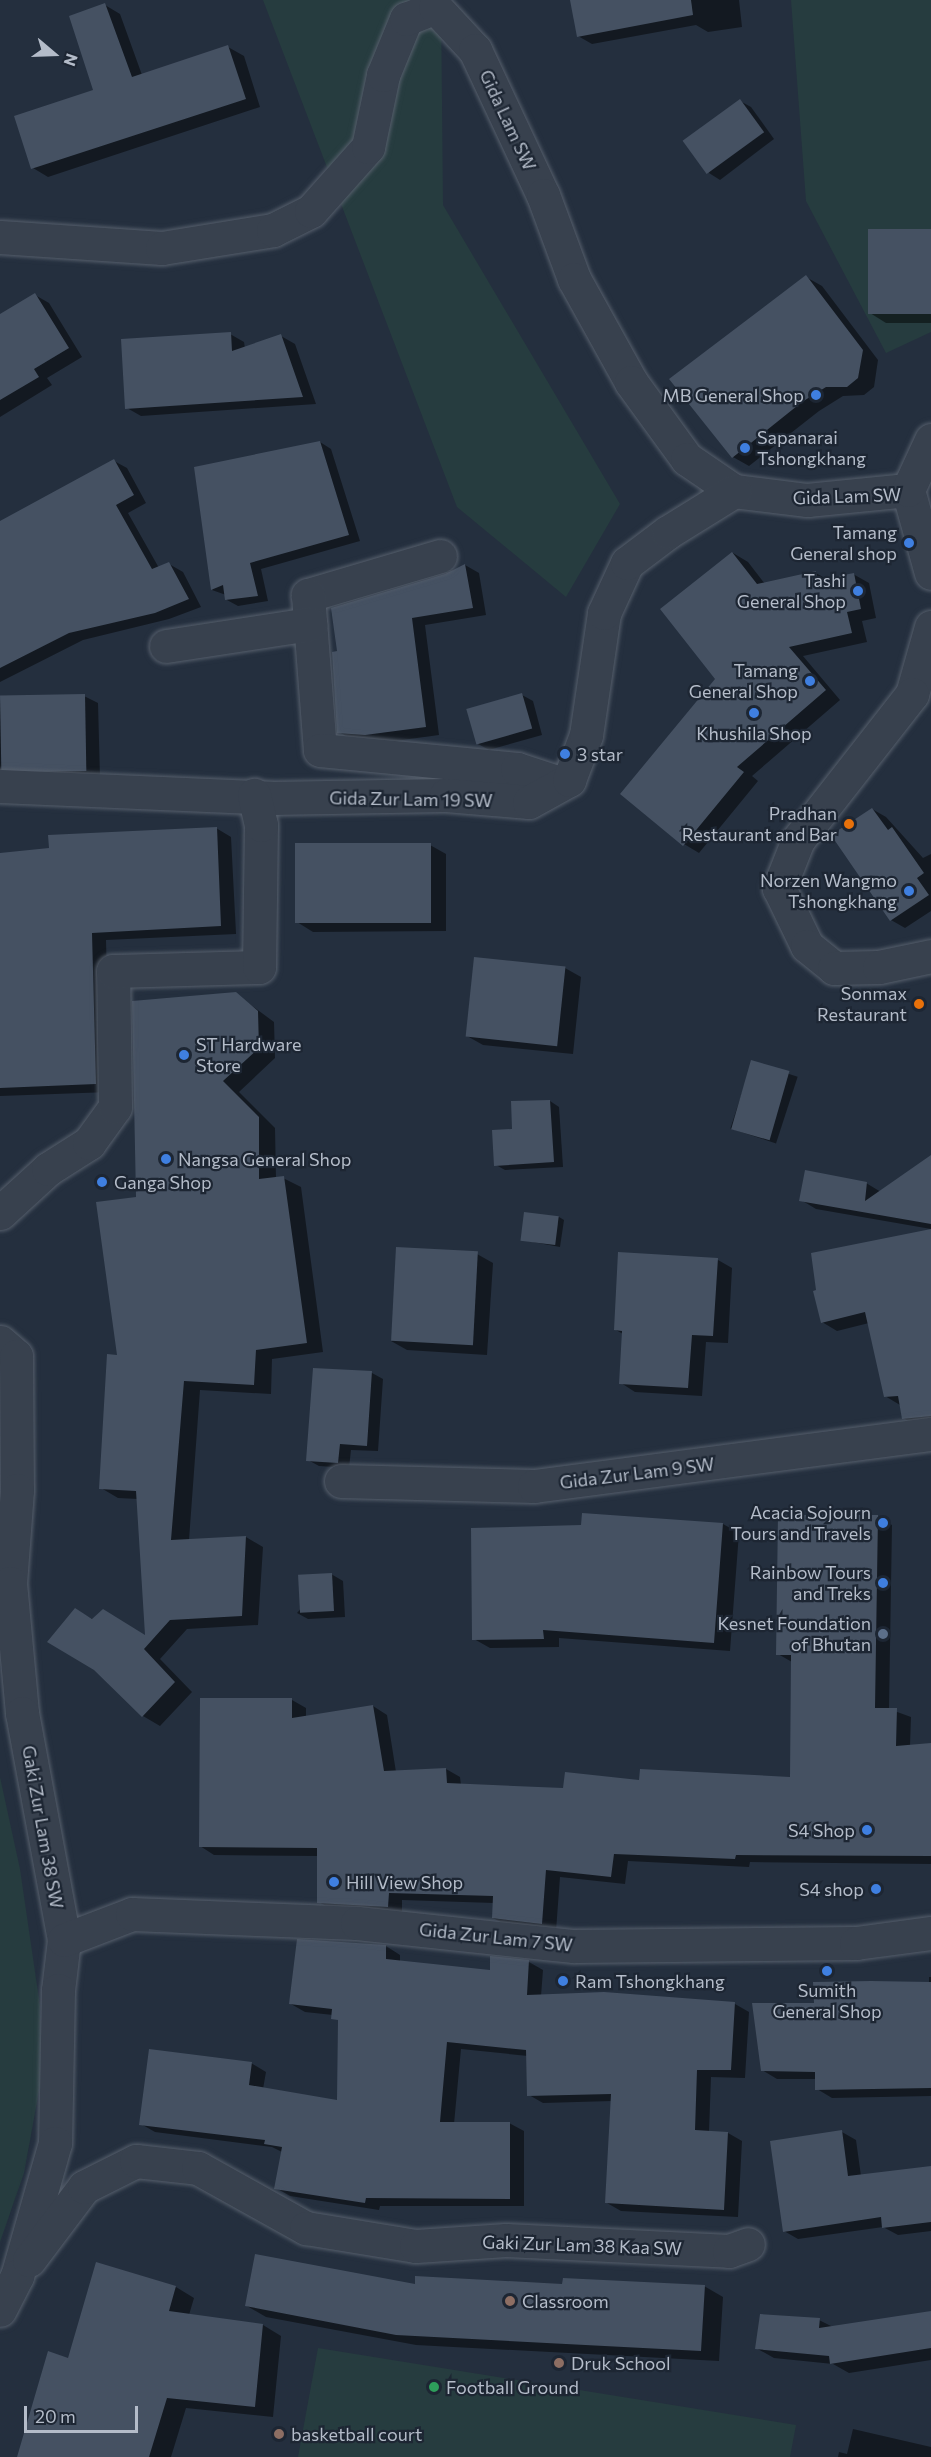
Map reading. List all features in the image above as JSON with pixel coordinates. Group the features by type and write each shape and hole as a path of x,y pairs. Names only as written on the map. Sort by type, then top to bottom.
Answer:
{"street":[{"name":"Gida Lam SW","path":"0,237 162,248 273,230 311,211 368,147 383,75 406,19 435,7 475,50 543,195 574,279 632,382 687,459 734,491 807,500 908,490 931,573"},
{"path":"908,490 931,440"},
{"name":"Gida Zur Lam 19 SW","path":"0,786 254,795 446,795 529,802 569,780 586,735 604,613 627,563 668,532 734,491"},
{"path":"440,556 308,595 320,750 517,769 560,783"},
{"path":"166,646 310,624"},
{"path":"931,627 912,694 798,840 779,888 807,946 834,968 879,967 931,956"},
{"path":"0,1213 48,1169 89,1143 115,1107 113,971 259,967 261,825 254,795"},
{"name":"Gaki Zur Lam 38 SW","path":"0,1342 16,1356 17,1490 10,1583 22,1713 64,1940 58,1990 55,2143 17,2276 0,2310"},
{"name":"Gida Zur Lam 9 SW","path":"341,1481 534,1486 931,1434"},
{"name":"Gida Zur Lam 7 SW","path":"64,1940 132,1914 357,1923 574,1946 856,1944 931,1933"},
{"name":"Gaki Zur Lam 38 Kaa SW","path":"17,2276 84,2187 136,2161 198,2168 306,2228 416,2246 506,2240 729,2251 747,2244"}],"green space":[{"path":"263,0 441,0 443,205 620,504 566,597 457,507"},
{"path":"791,0 931,0 931,332 886,353 806,201"},
{"path":"0,1777 20,1869 40,2006 41,2080 24,2173 0,2242"},
{"name":"Football Ground","path":"318,2348 796,2425 790,2457 298,2457"}],"building":[{"path":"570,0 691,0 693,15 577,37"},
{"path":"105,3 132,77 228,45 246,99 31,169 14,116 93,90 69,16"},
{"path":"740,99 764,132 707,174 683,141"},
{"path":"868,229 931,229 931,314 868,314"},
{"path":"806,275 863,350 858,378 847,387 826,387 802,402 732,458 669,379"},
{"path":"35,293 69,348 34,369 39,377 0,400 0,314"},
{"path":"231,332 232,351 281,334 303,397 125,409 121,339"},
{"path":"320,441 349,535 250,563 258,596 225,600 223,585 211,590 194,467"},
{"path":"114,459 134,495 116,505 152,569 169,562 189,599 155,613 69,633 0,668 0,521"},
{"path":"732,552 757,584 816,571 818,580 854,573 861,609 847,612 852,633 789,647 826,690 737,767 744,772 683,846 620,794 715,679 660,609"},
{"path":"465,564 473,608 412,618 426,727 365,735 337,733 332,652 337,651 331,608 445,574"},
{"path":"522,693 532,729 476,745 466,709"},
{"path":"85,694 86,771 1,772 0,695"},
{"path":"872,808 888,830 892,827 924,873 917,878 929,895 890,921 831,835"},
{"path":"217,827 221,926 92,933 96,1084 0,1088 0,853 49,848 48,835"},
{"path":"295,843 431,843 431,923 295,923"},
{"path":"474,957 565,967 557,1046 466,1037"},
{"path":"236,992 258,1011 259,1048 223,1081 259,1117 259,1179 284,1176 307,1343 256,1350 254,1385 184,1381 171,1540 246,1536 242,1616 170,1620 144,1649 175,1682 142,1717 94,1670 47,1642 75,1608 92,1619 103,1609 145,1635 136,1491 99,1489 107,1354 117,1355 96,1202 136,1197 132,1001"},
{"path":"751,1060 789,1071 770,1140 731,1129"},
{"path":"550,1100 554,1162 494,1166 492,1130 512,1129 511,1101"},
{"path":"931,1155 931,1224 799,1201 805,1170 867,1182 865,1201"},
{"path":"524,1212 559,1216 555,1245 520,1241"},
{"path":"931,1229 931,1416 902,1419 898,1396 884,1397 865,1312 821,1323 813,1291 816,1290 811,1253"},
{"path":"396,1247 478,1251 473,1345 391,1341"},
{"path":"618,1252 718,1258 713,1336 692,1335 688,1388 619,1384 622,1331 614,1330"},
{"path":"313,1368 372,1371 367,1446 340,1444 338,1463 306,1461"},
{"path":"582,1513 723,1523 714,1643 543,1630 544,1639 472,1640 471,1528 581,1525"},
{"path":"778,1515 878,1515 875,1708 897,1708 896,1746 931,1743 931,1856 736,1855 735,1859 614,1854 611,1877 546,1870 542,1924 492,1918 493,1896 389,1893 388,1907 317,1903 317,1848 199,1847 200,1698 292,1698 292,1718 373,1705 384,1771 446,1768 447,1783 563,1788 565,1772 639,1780 640,1769 790,1777 791,1655 776,1655"},
{"path":"332,1573 334,1611 300,1613 298,1575"},
{"path":"297,1939 386,1945 386,1959 490,1970 490,1956 529,1960 527,1995 604,1992 735,2002 731,2070 697,2070 695,2130 728,2132 724,2210 605,2203 611,2094 527,2096 526,2050 447,2042 440,2122 510,2122 510,2199 366,2198 365,2203 274,2189 282,2147 264,2144 265,2140 139,2125 149,2049 252,2062 249,2085 337,2100 338,2020 331,2019 332,2009 289,2004"},
{"path":"813,1982 931,1982 931,2088 815,2090 815,2072 761,2071 752,2003 814,2003"},
{"path":"842,2130 848,2176 931,2166 931,2222 882,2228 881,2217 783,2232 770,2141"},
{"path":"255,2254 415,2284 415,2276 562,2284 563,2278 705,2285 701,2351 396,2335 245,2306"},
{"path":"96,2262 176,2286 169,2311 263,2324 255,2407 167,2398 149,2457 17,2457 48,2351 68,2358"},
{"path":"931,2311 931,2348 830,2364 829,2356 755,2349 760,2314 820,2318 819,2328"}],"place":[{"name":"MB General Shop","path":"816,395"},
{"name":"Sapanarai Tshongkhang","path":"745,448"},
{"name":"Tamang General shop","path":"909,543"},
{"name":"Tashi General Shop","path":"858,591"},
{"name":"Tamang General Shop","path":"810,681"},
{"name":"Khushila Shop","path":"754,713"},
{"name":"3 star","path":"565,754"},
{"name":"Pradhan Restaurant and Bar","path":"849,824"},
{"name":"Norzen Wangmo Tshongkhang","path":"909,891"},
{"name":"Sonmax Restaurant","path":"919,1004"},
{"name":"ST Hardware Store","path":"184,1055"},
{"name":"Nangsa General Shop","path":"166,1159"},
{"name":"Ganga Shop","path":"102,1182"},
{"name":"Acacia Sojourn Tours and Travels","path":"883,1523"},
{"name":"Rainbow Tours and Treks","path":"883,1583"},
{"name":"Kesnet Foundation of Bhutan","path":"883,1634"},
{"name":"S4 Shop","path":"867,1830"},
{"name":"Hill View Shop","path":"334,1882"},
{"name":"S4 shop","path":"876,1889"},
{"name":"Sumith General Shop","path":"827,1971"},
{"name":"Ram Tshongkhang","path":"563,1981"},
{"name":"Classroom","path":"510,2301"},
{"name":"Druk School","path":"559,2363"},
{"name":"Football Ground","path":"434,2387"},
{"name":"basketball court","path":"279,2434"}]}
